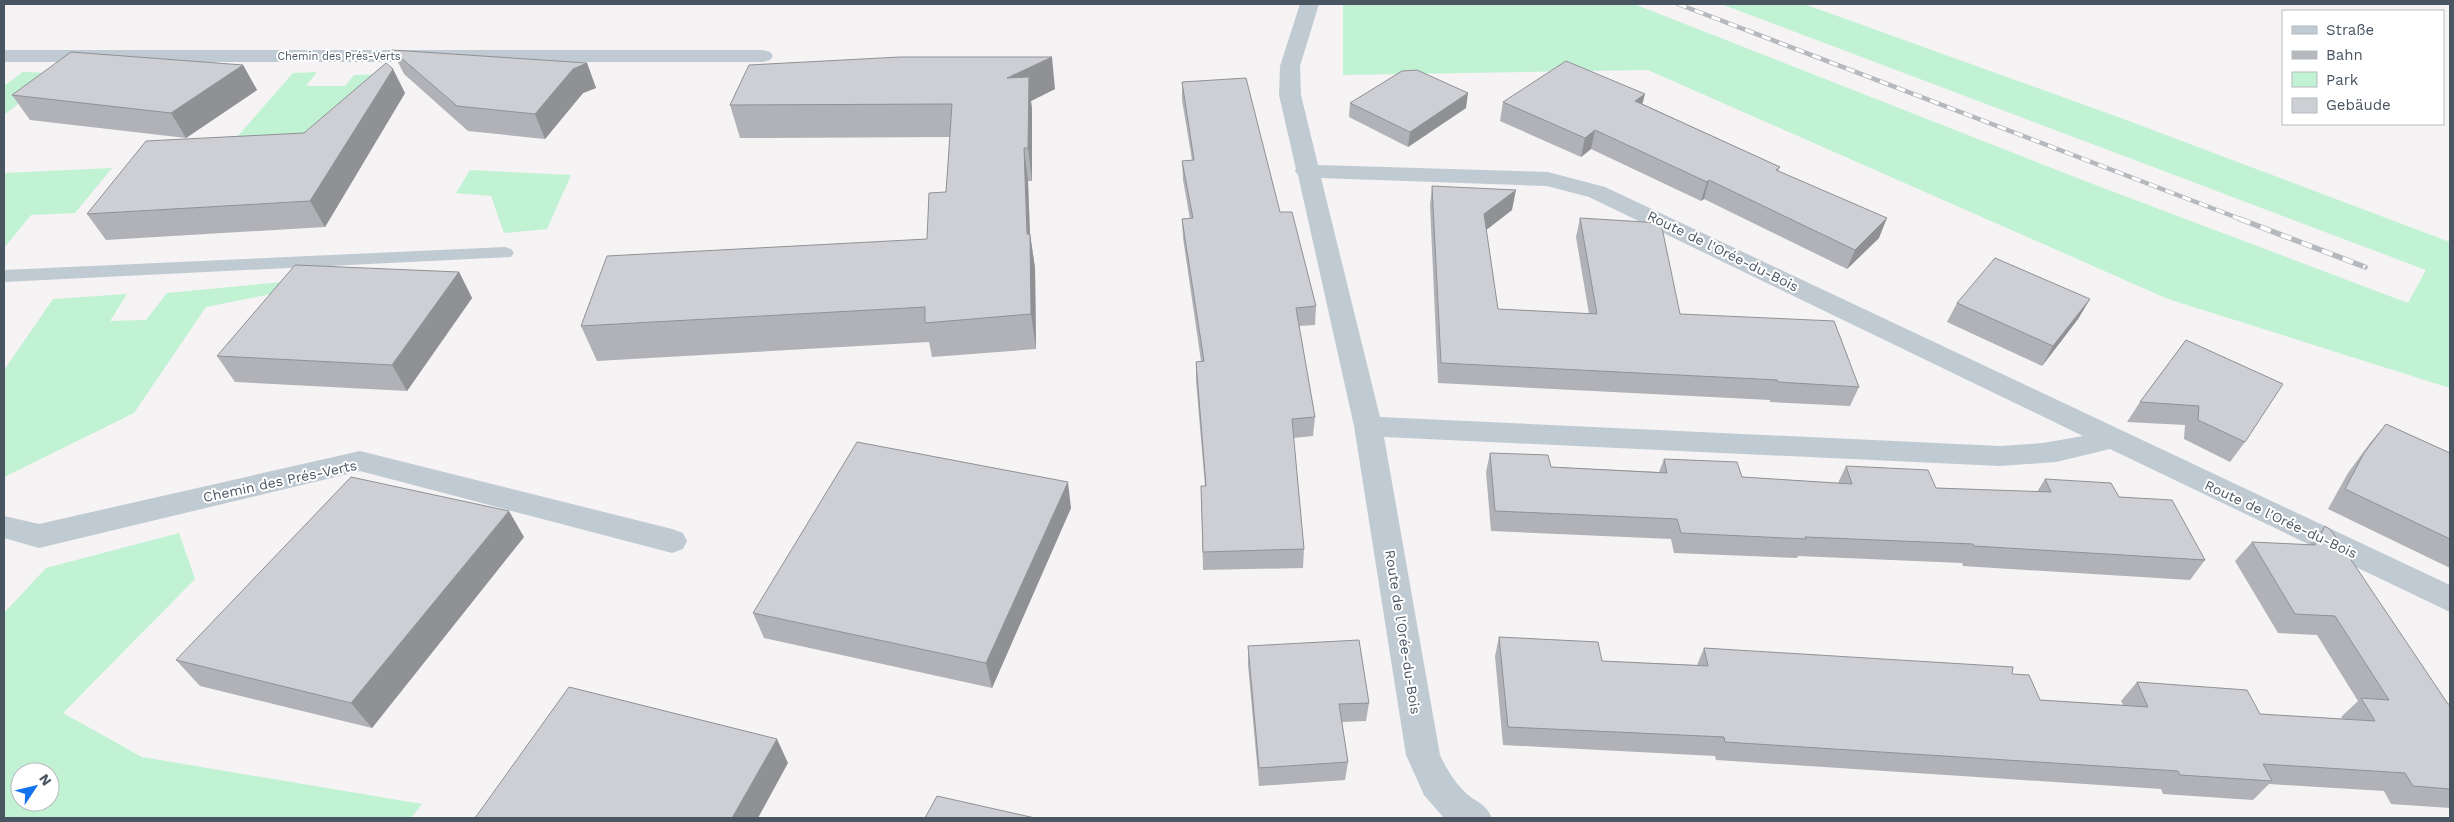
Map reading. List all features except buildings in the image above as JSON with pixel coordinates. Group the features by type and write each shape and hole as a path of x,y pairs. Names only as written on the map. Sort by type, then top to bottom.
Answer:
{"street":[{"name":"Route de l'Orée-du-Bois","path":"1309,4 1290,66 1290,95 1306,171 1368,426 1423,755 1441,792 1454,806 1474,818"},
{"name":"Chemin des Prés-Verts","path":"4,56 763,56"},
{"name":"Route de l'Orée-du-Bois","path":"1306,171 1539,178 1574,184 1597,192 2450,599"},
{"path":"1368,426 2000,456 2046,454 2077,449 2112,438"},
{"name":"Chemin des Prés-Verts","path":"4,527 39,536 360,462 672,541"}],"lane":[{"path":"4,276 506,253"}],"green space":[{"path":"1343,4 1634,4 2085,181 2408,303 2426,270 1721,4 1804,4 2118,117 2450,242 2450,388 2168,299 1648,70 1343,75"},
{"path":"23,72 75,74 44,84 4,115 4,86"},
{"path":"317,72 306,86 345,86 354,75 395,74 305,153 222,154 293,73"},
{"path":"112,168 75,213 31,215 4,248 4,173"},
{"path":"470,170 571,175 547,229 504,233 491,196 456,193"},
{"path":"303,280 301,288 206,307 134,413 4,477 4,370 53,299 127,294 110,321 146,320 167,293"},
{"path":"179,533 195,579 63,713 142,757 422,804 411,818 4,818 4,613 46,568"}],"railway":[{"path":"1678,4 2243,220"},
{"path":"2240,219 2365,267"}]}
